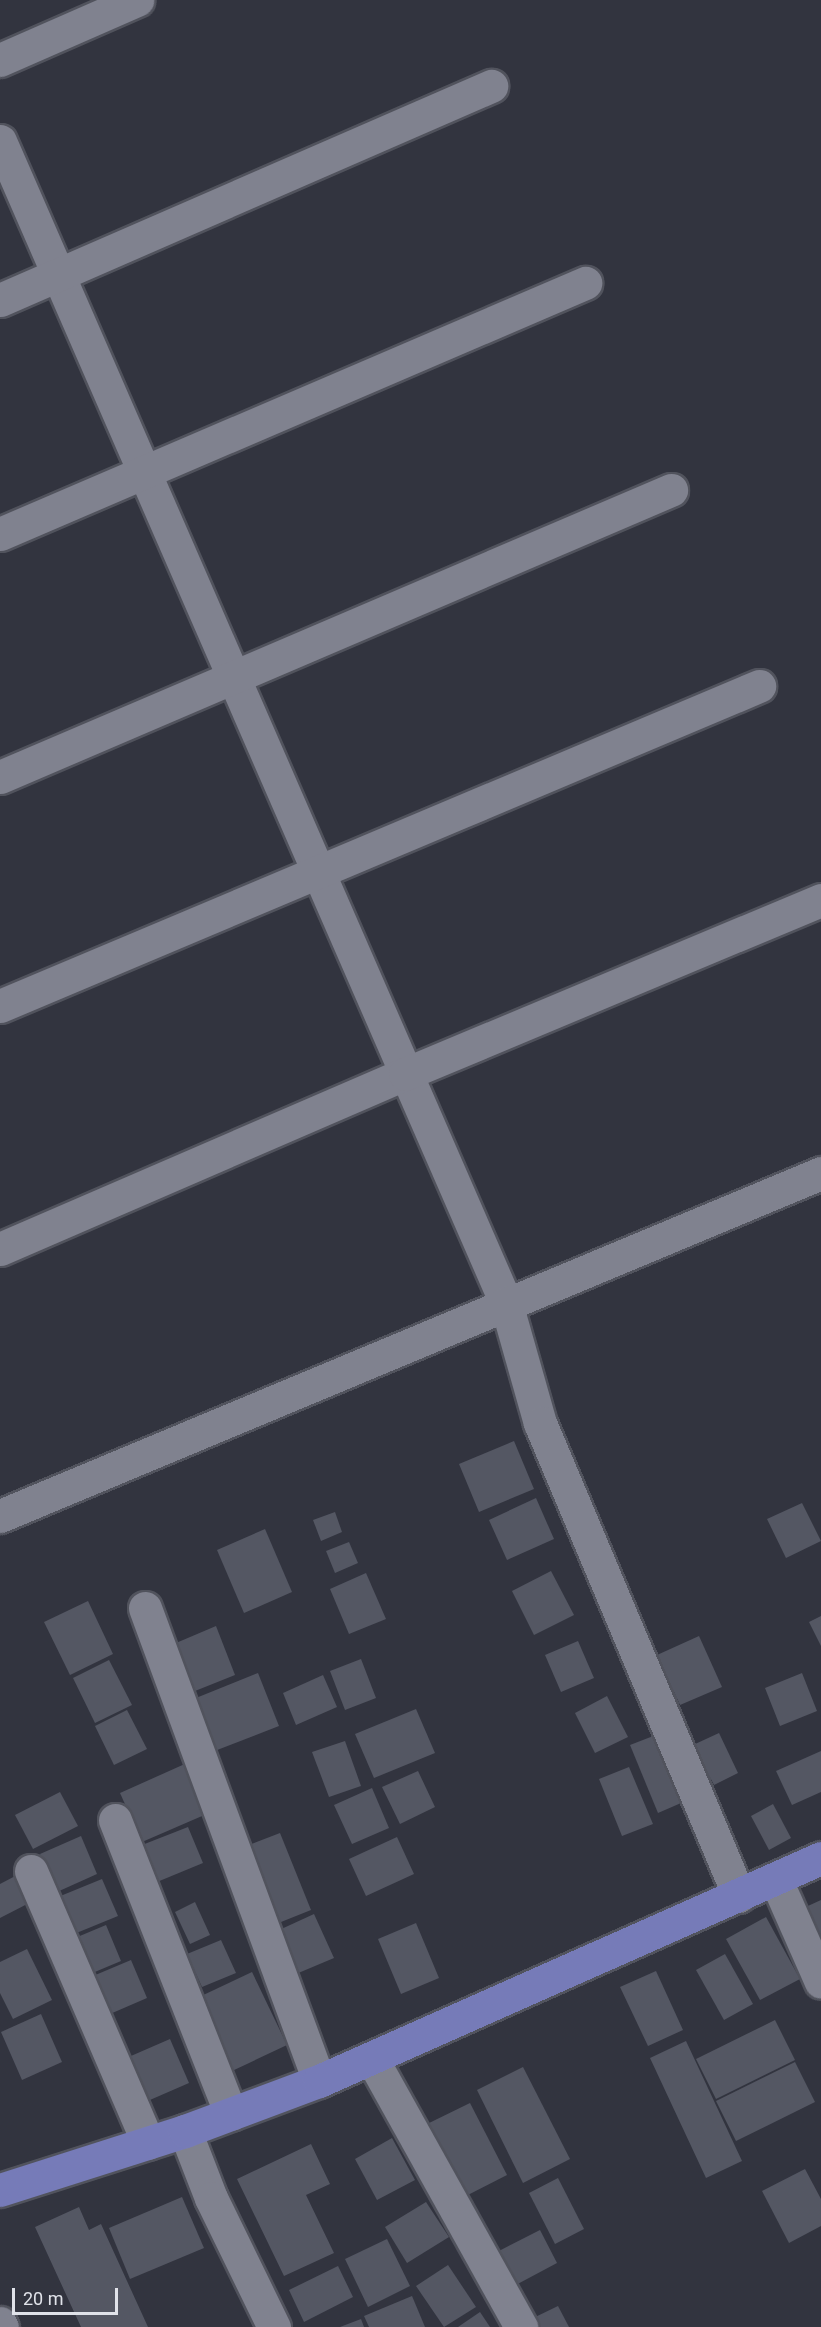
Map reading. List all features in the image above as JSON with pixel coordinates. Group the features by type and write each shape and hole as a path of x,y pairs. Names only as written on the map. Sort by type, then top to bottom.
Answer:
{"main road":[{"path":"0,2190 185,2131 319,2081 776,1880 821,1858"}],"street":[{"path":"0,60 137,0"},
{"path":"0,300 491,86"},
{"path":"0,141 506,1303 540,1424 739,1896"},
{"path":"0,534 585,283"},
{"path":"0,777 671,490"},
{"path":"0,1006 759,686"},
{"path":"0,1248 405,1074 821,900"},
{"path":"0,1516 821,1173"},
{"path":"145,1608 319,2081"},
{"path":"115,1820 231,2114"},
{"path":"31,1870 148,2143"},
{"path":"776,1880 821,1982"},
{"path":"372,2059 520,2327"},
{"path":"185,2131 211,2198 274,2327"},
{"path":"0,2323 2,2327"}],"building":[{"path":"514,1441 534,1489 479,1512 459,1464"},
{"path":"536,1498 554,1539 507,1560 489,1520"},
{"path":"802,1503 821,1541 786,1558 767,1519"},
{"path":"335,1512 342,1532 321,1541 313,1520"},
{"path":"265,1529 292,1592 244,1613 217,1550"},
{"path":"349,1542 358,1563 335,1573 326,1551"},
{"path":"551,1571 574,1615 534,1635 512,1591"},
{"path":"366,1573 386,1619 349,1634 330,1589"},
{"path":"88,1601 113,1654 70,1675 44,1622"},
{"path":"821,1616 821,1646 809,1622"},
{"path":"216,1626 235,1675 195,1691 176,1643"},
{"path":"699,1636 722,1687 680,1705 657,1655"},
{"path":"578,1641 594,1678 561,1692 545,1655"},
{"path":"361,1659 376,1698 345,1710 330,1671"},
{"path":"109,1660 132,1705 95,1723 73,1678"},
{"path":"258,1673 279,1726 212,1752 191,1700"},
{"path":"802,1673 817,1711 780,1726 765,1688"},
{"path":"323,1675 337,1707 296,1725 283,1693"},
{"path":"607,1696 628,1737 595,1753 575,1713"},
{"path":"416,1709 435,1753 374,1778 355,1734"},
{"path":"127,1710 147,1749 114,1765 95,1726"},
{"path":"661,1733 688,1800 658,1813 630,1745"},
{"path":"719,1733 738,1773 714,1785 693,1745"},
{"path":"345,1741 361,1786 329,1797 312,1752"},
{"path":"821,1751 821,1792 792,1805 776,1771"},
{"path":"187,1763 209,1813 142,1842 120,1793"},
{"path":"629,1767 653,1824 622,1836 599,1779"},
{"path":"418,1771 435,1807 400,1824 382,1787"},
{"path":"372,1788 389,1828 352,1844 334,1805"},
{"path":"60,1792 78,1826 33,1849 15,1815"},
{"path":"773,1804 791,1838 769,1850 751,1816"},
{"path":"188,1827 203,1863 157,1882 142,1845"},
{"path":"280,1833 311,1910 276,1924 244,1847"},
{"path":"81,1836 97,1874 57,1892 40,1854"},
{"path":"397,1837 414,1874 366,1896 349,1859"},
{"path":"21,1873 35,1900 0,1918 0,1884"},
{"path":"102,1879 118,1916 74,1934 58,1897"},
{"path":"821,1900 821,1960 797,1911"},
{"path":"195,1902 210,1935 190,1944 175,1912"},
{"path":"314,1914 334,1958 296,1974 277,1931"},
{"path":"766,1917 800,1979 760,2000 726,1939"},
{"path":"416,1923 439,1978 401,1994 378,1939"},
{"path":"106,1925 121,1961 90,1974 75,1938"},
{"path":"221,1940 236,1973 202,1987 187,1954"},
{"path":"27,1949 52,2000 13,2019 0,1993 0,1962"},
{"path":"725,1954 753,2004 724,2020 696,1970"},
{"path":"131,1960 147,1998 110,2014 93,1976"},
{"path":"656,1971 683,2030 648,2046 620,1987"},
{"path":"252,1972 287,2045 232,2071 197,1998"},
{"path":"41,2014 62,2062 22,2080 1,2032"},
{"path":"775,2020 795,2060 716,2099 696,2059"},
{"path":"170,2039 189,2083 143,2103 124,2059"},
{"path":"686,2041 742,2161 706,2178 650,2058"},
{"path":"795,2062 815,2102 736,2141 716,2101"},
{"path":"523,2067 570,2159 523,2183 477,2090"},
{"path":"470,2103 507,2175 462,2198 425,2125"},
{"path":"392,2138 415,2180 377,2200 355,2159"},
{"path":"311,2144 330,2184 306,2195 334,2253 284,2276 237,2179"},
{"path":"805,2169 821,2199 821,2226 789,2243 762,2191"},
{"path":"558,2178 584,2229 555,2244 529,2193"},
{"path":"182,2197 204,2248 130,2279 109,2228"},
{"path":"426,2202 449,2237 407,2263 385,2227"},
{"path":"79,2207 89,2230 101,2224 148,2327 81,2327 35,2227"},
{"path":"540,2230 557,2263 512,2287 495,2253"},
{"path":"387,2239 410,2286 368,2307 345,2259"},
{"path":"448,2265 476,2307 444,2327 416,2286"},
{"path":"338,2266 353,2297 304,2322 289,2290"},
{"path":"412,2296 425,2327 369,2327 364,2316"},
{"path":"558,2306 569,2327 530,2327 527,2321"},
{"path":"480,2312 490,2327 458,2327"},
{"path":"361,2319 364,2327 340,2327"}]}
